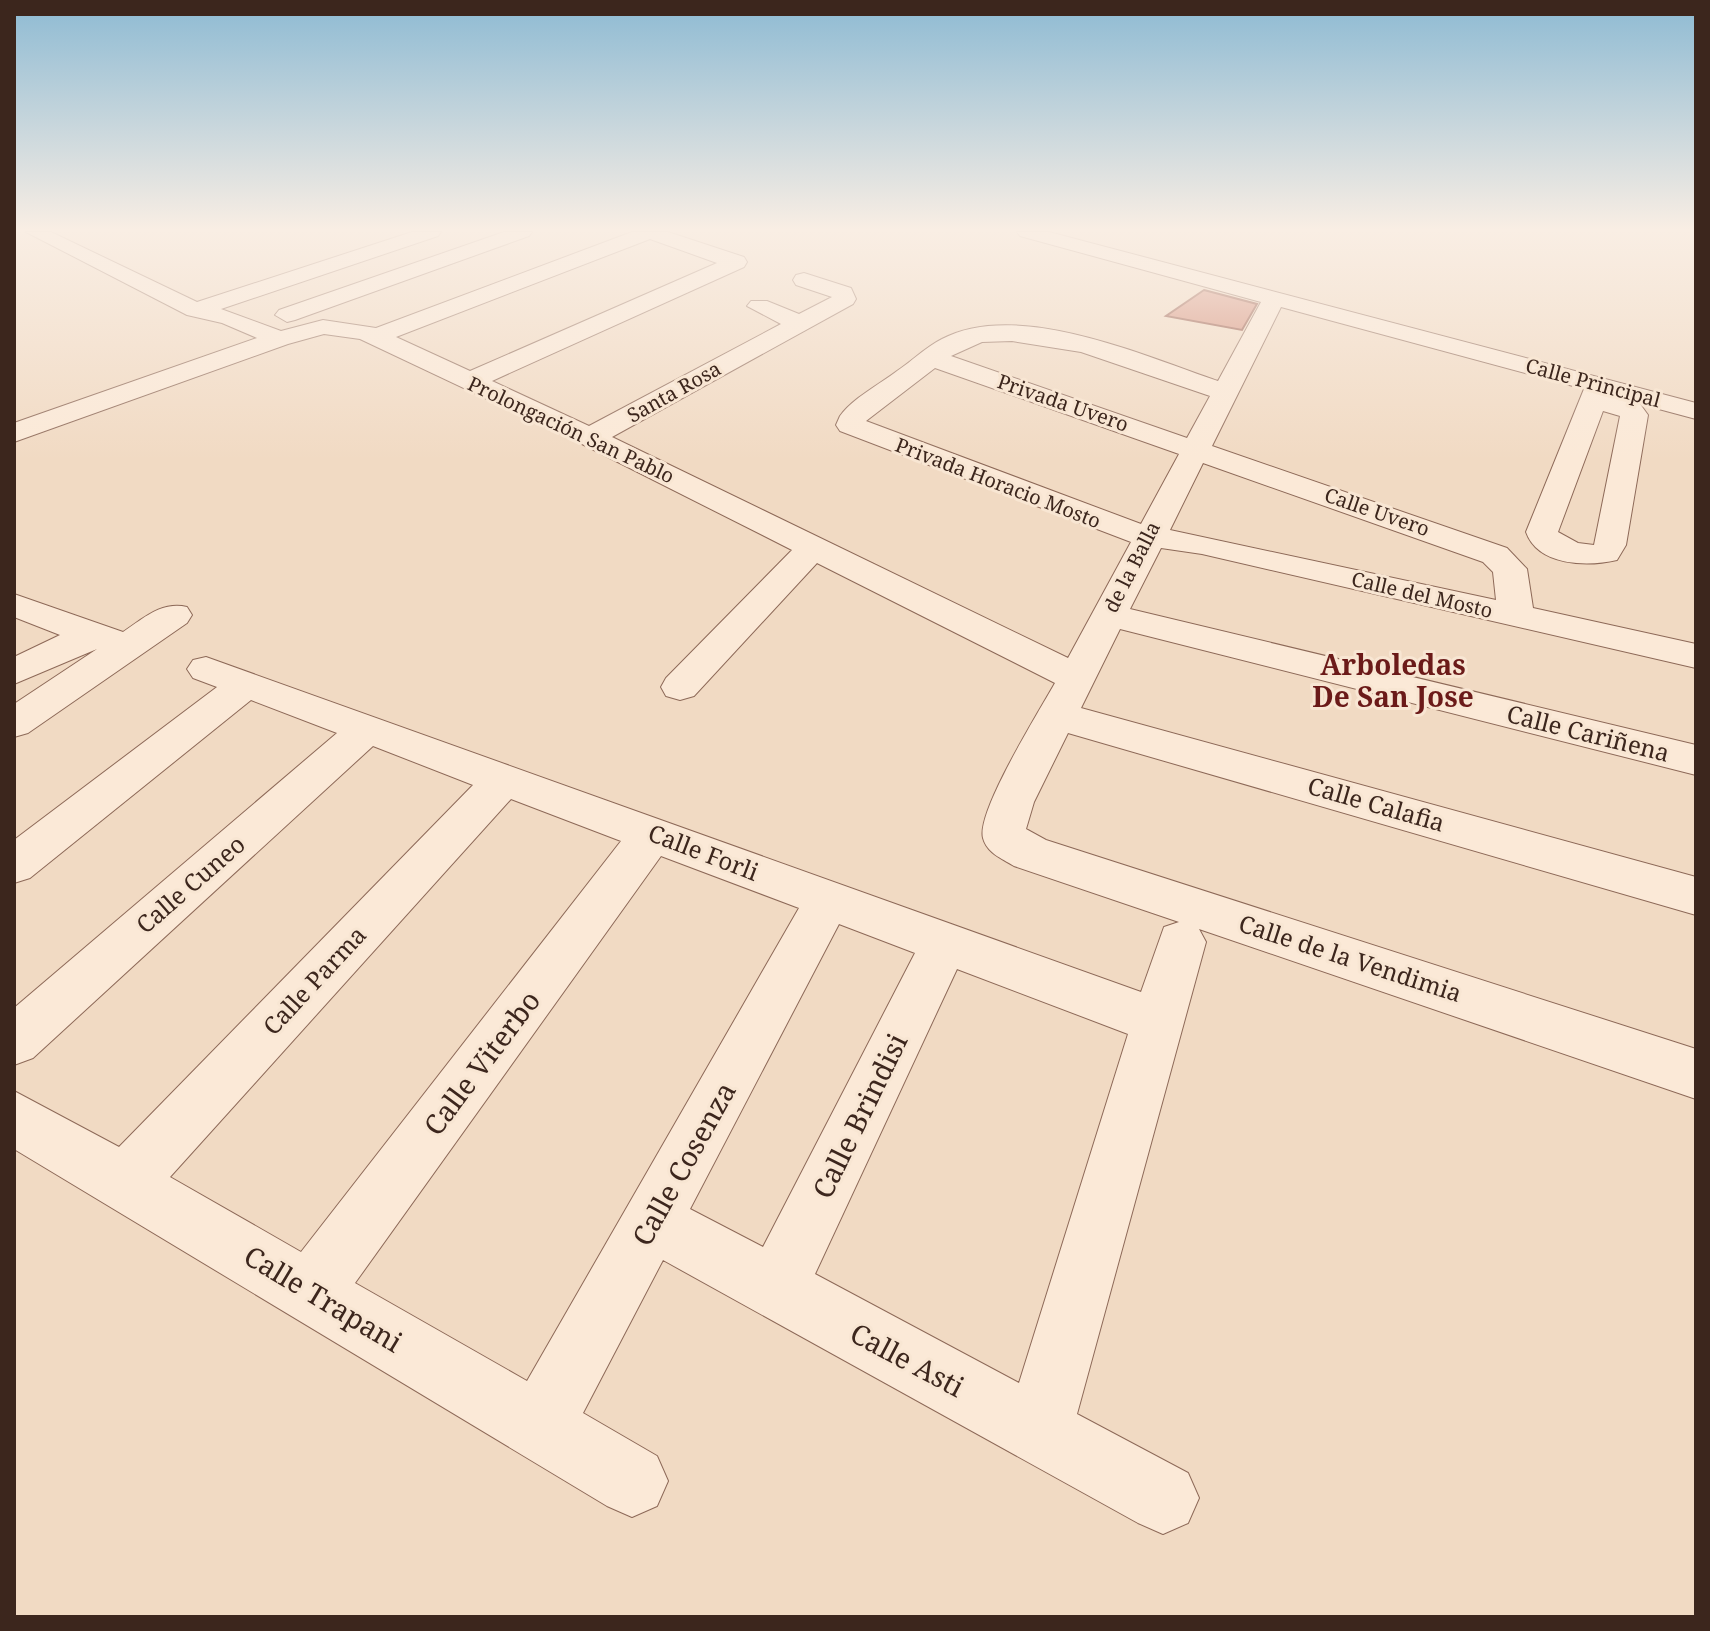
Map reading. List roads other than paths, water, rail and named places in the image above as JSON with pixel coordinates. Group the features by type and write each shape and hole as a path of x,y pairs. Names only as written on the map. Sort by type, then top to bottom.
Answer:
{"street":[{"path":"191,308 266,333"},
{"path":"195,310 201,308"},
{"path":"14,433 329,308"},
{"path":"375,337 450,308"},
{"path":"468,382 636,308"},
{"path":"764,308 800,323"},
{"name":"Santa Rosa","path":"590,437 824,308"},
{"name":"de la Balla","path":"1006,840 1004,829 1012,802 1055,715 1269,308"},
{"name":"Calle Principal","path":"1305,308 1596,393 1696,411"},
{"name":"Prolongación San Pablo","path":"266,333 339,326 375,337 590,437 1075,677"},
{"path":"932,358 963,338 995,332 1052,338 1226,392"},
{"name":"Privada Horacio Mosto","path":"932,358 854,416 850,425 1148,537"},
{"name":"Privada Uvero","path":"932,358 1193,449"},
{"path":"1596,393 1629,409 1634,415 1610,545 1605,553 1594,556 1559,548 1545,540 1542,532 1596,393"},
{"name":"Calle Uvero","path":"1193,449 1495,555 1510,569 1516,616"},
{"name":"Calle del Mosto","path":"1148,537 1202,544 1696,656"},
{"path":"680,687 814,546"},
{"path":"14,605 109,640"},
{"path":"14,672 174,615"},
{"name":"Calle Cariñena","path":"1108,615 1696,760"},
{"path":"14,723 109,640"},
{"name":"Calle Forli","path":"14,865 226,677 1159,1022"},
{"name":"Calle Calafia","path":"1055,715 1696,896"},
{"name":"Calle Cuneo","path":"14,1041 367,729"},
{"name":"Calle Parma","path":"126,1182 504,779"},
{"name":"Calle Viterbo","path":"311,1291 652,834"},
{"name":"Calle de la Vendimia","path":"1006,840 1030,853 1696,1074"},
{"name":"Calle Cosenza","path":"539,1427 828,900"},
{"path":"1038,1431 1181,942"},
{"name":"Calle Brindisi","path":"775,1289 945,943"},
{"name":"Calle Trapani","path":"14,1118 632,1481"},
{"name":"Calle Asti","path":"652,1221 1163,1498"}],"district":[{"name":"Arboledas De San Jose","path":"1393,681"}]}
